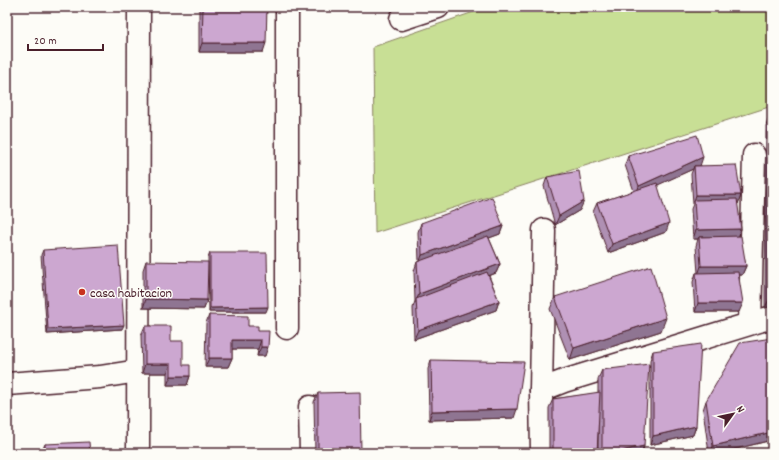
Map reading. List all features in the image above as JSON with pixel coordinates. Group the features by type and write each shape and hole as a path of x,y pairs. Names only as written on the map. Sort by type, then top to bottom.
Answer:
{"street":[{"path":"138,453 139,7"},
{"path":"287,7 287,328"},
{"path":"401,19 438,7"},
{"path":"750,323 754,155"},
{"path":"542,453 541,390 544,230"},
{"path":"541,390 564,381 772,317"},
{"path":"7,384 100,377 138,371"},
{"path":"310,407 311,453"}],"green space":[{"path":"488,7 772,7 772,106 375,233 373,47"}],"building":[{"path":"203,7 267,7 266,43 202,43"},
{"path":"769,117 772,117 772,298 769,299"},
{"path":"697,135 703,157 639,186 628,156"},
{"path":"736,165 741,195 696,195 694,166"},
{"path":"579,171 584,201 559,216 547,177"},
{"path":"657,183 669,223 612,244 597,203"},
{"path":"492,197 503,226 422,255 421,223"},
{"path":"737,199 741,229 696,230 694,200"},
{"path":"488,236 500,264 419,294 417,262"},
{"path":"741,236 746,266 701,266 699,237"},
{"name":"casa habitacion","path":"118,245 124,325 48,329 43,250"},
{"name":"casa habitacion","path":"210,253 267,253 268,307 210,308"},
{"name":"casa habitacion","path":"146,261 208,262 207,300 146,299"},
{"path":"651,266 666,318 574,348 555,297"},
{"path":"487,272 499,301 418,330 416,299"},
{"path":"738,272 743,303 698,303 696,273"},
{"name":"casa habitacion","path":"209,315 248,316 248,326 258,326 258,331 269,331 268,347 261,347 261,340 232,340 232,358 209,358"},
{"name":"casa habitacion","path":"145,326 171,326 171,341 183,341 183,365 190,365 190,376 171,376 171,364 145,364"},
{"path":"772,338 772,432 713,446 706,401 740,343"},
{"path":"701,344 696,426 653,436 653,351"},
{"path":"431,360 524,362 517,409 432,411"},
{"path":"649,364 644,446 611,453 602,453 602,370"},
{"path":"360,392 361,453 318,453 318,393"},
{"path":"600,392 597,453 553,453 553,399"},
{"path":"89,442 90,453 45,453 45,444"}],"place":[{"name":"casa habitacion","path":"82,292"}]}
